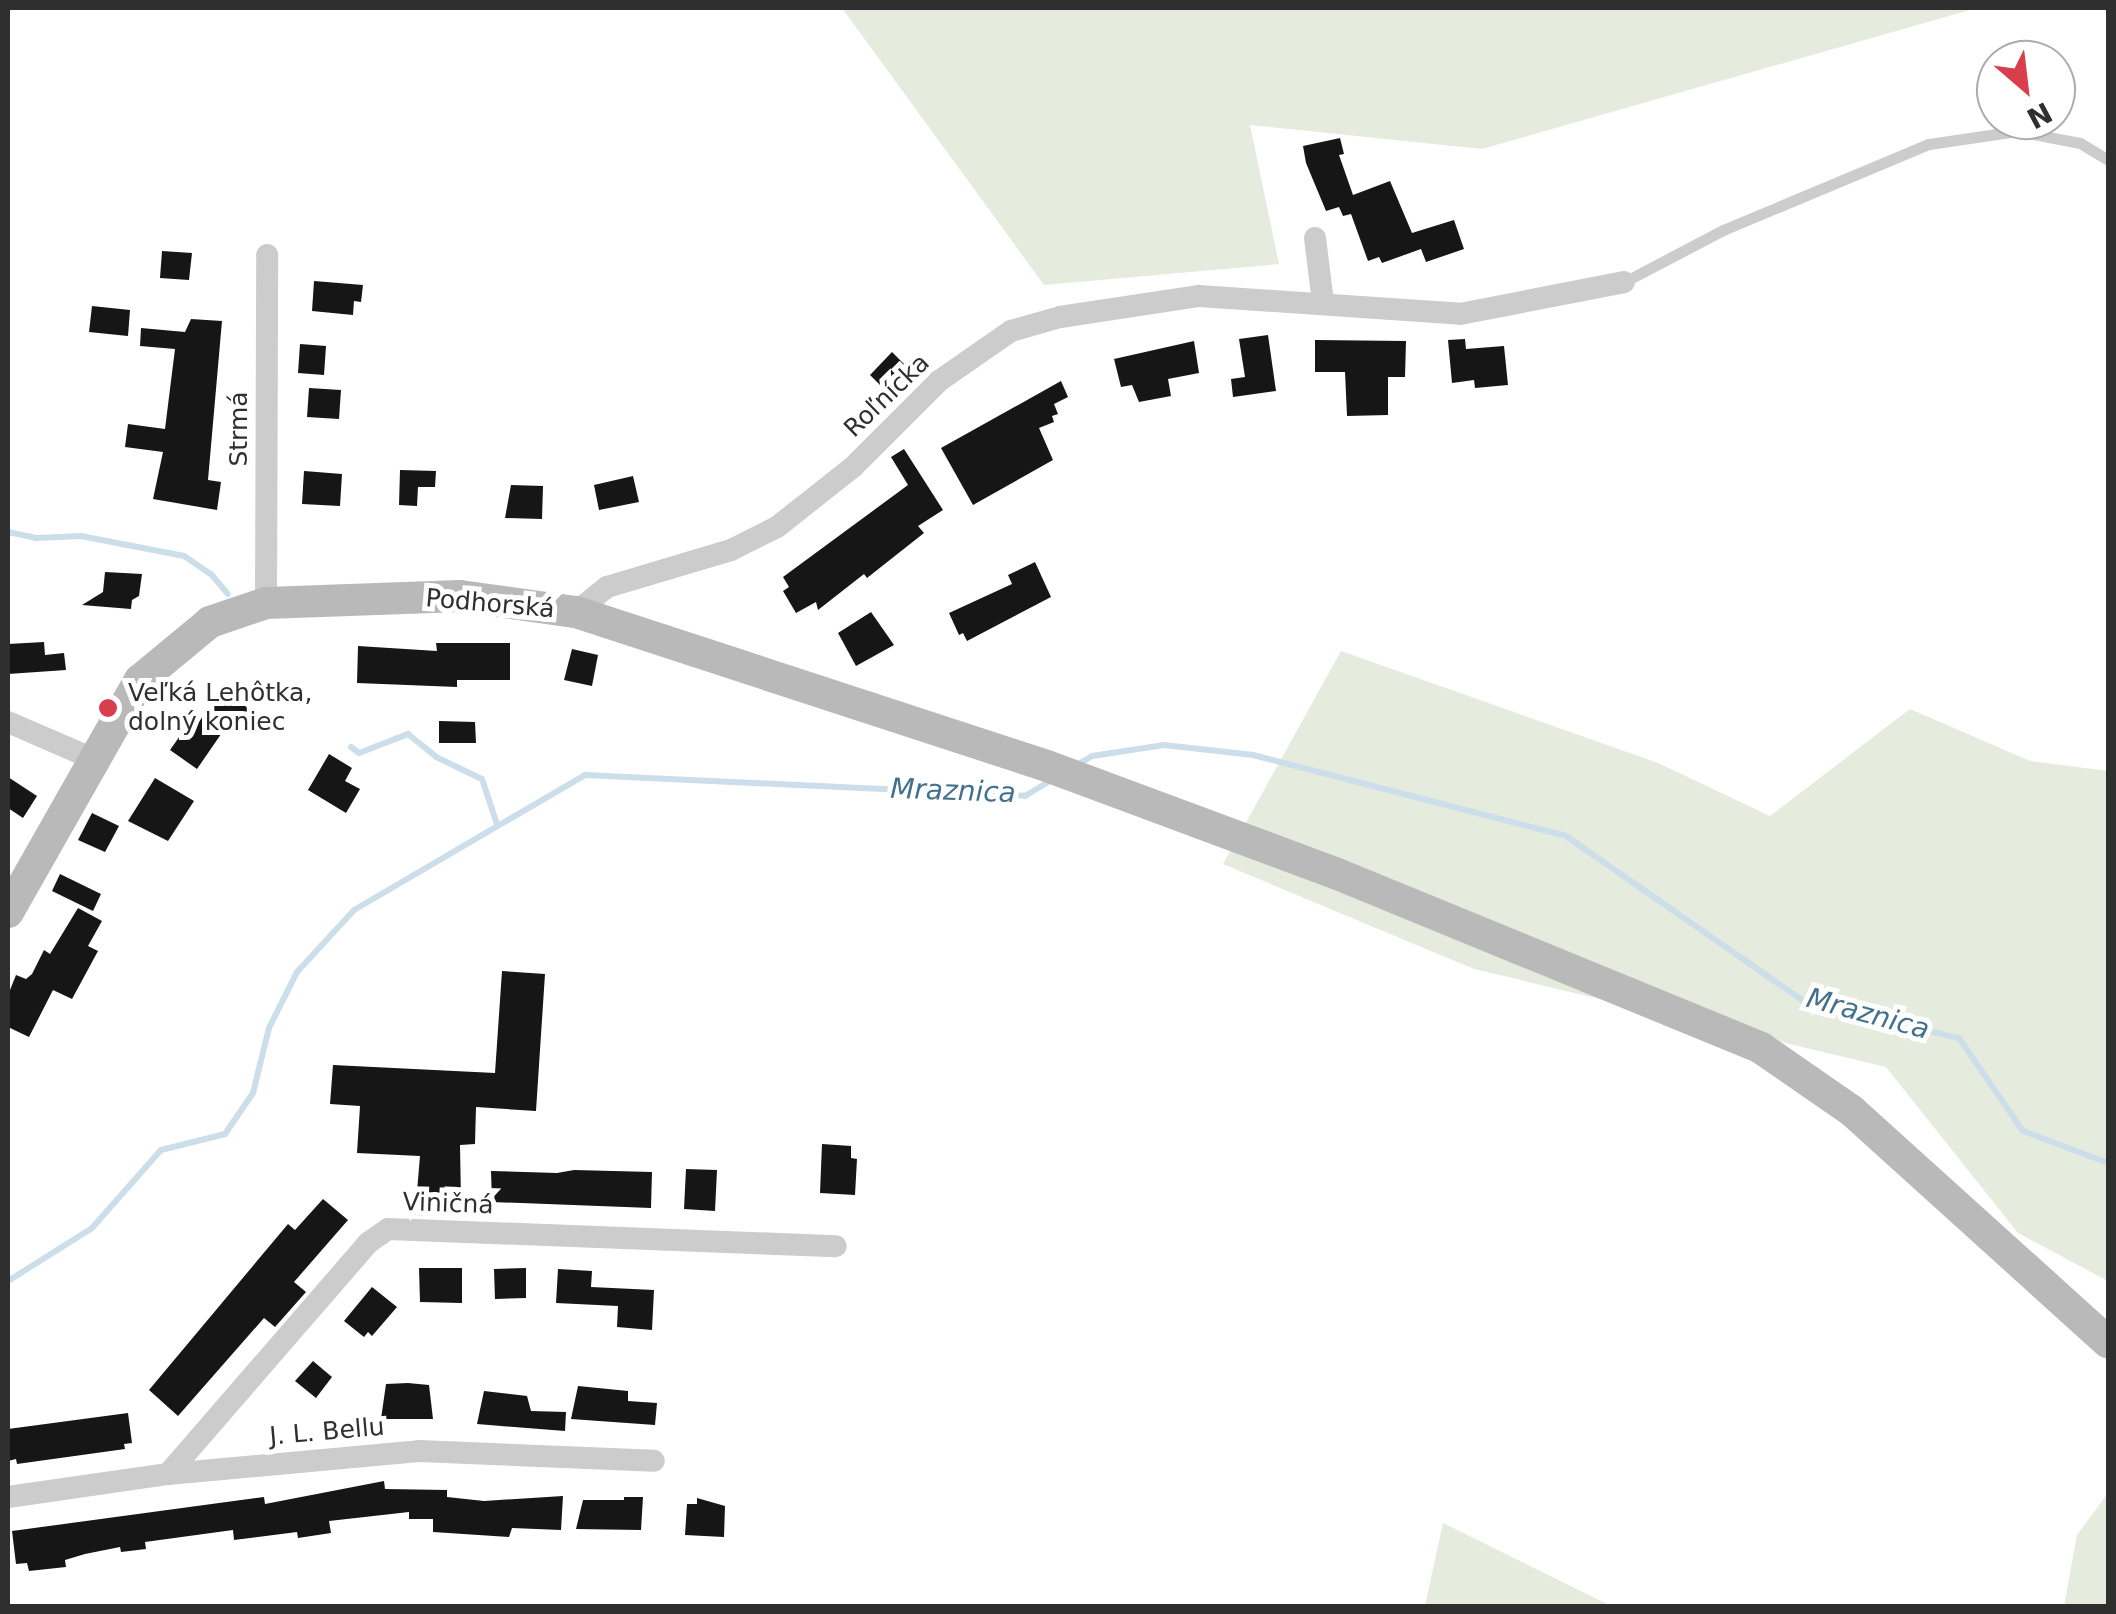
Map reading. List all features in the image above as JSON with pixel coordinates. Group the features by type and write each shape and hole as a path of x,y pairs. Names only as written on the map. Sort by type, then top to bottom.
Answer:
{"street":[{"path":"1315,238 1323,302"},
{"name":"Strmá","path":"266,603 267,255"},
{"name":"Roľnícka","path":"576,612 607,588 732,550 777,527 854,467 939,381 1011,332 1060,317 1199,296 1460,314 1624,282"},
{"name":"Podhorská","path":"8,912 140,680 210,622 266,603 460,596 576,612 1076,777 1334,874 1761,1048 1852,1111 2108,1342"},
{"path":"8,722 96,760"},
{"name":"Viničná","path":"168,1474 368,1242 388,1229 836,1246"},
{"name":"J. L. Bellu","path":"8,1497 168,1474 419,1451 654,1461"}],"lane":[{"path":"1624,282 1723,230 1930,144 2017,131 2080,143 2108,160"}],"shaded area":[{"path":"842,8 1977,8 1482,149 1250,125 1279,264 1044,285"},
{"path":"1341,651 1658,763 1770,816 1910,709 2030,761 2108,771 2108,1281 2018,1233 1886,1067 1474,969 1223,864"},
{"path":"2108,1493 2108,1606 2064,1606 2077,1535"},
{"path":"1443,1523 1611,1606 1425,1606"}],"building":[{"path":"1340,138 1344,154 1339,155 1353,195 1390,181 1412,233 1454,220 1464,249 1426,262 1421,249 1382,263 1379,257 1368,261 1351,214 1343,216 1339,207 1326,211 1306,163 1303,146"},
{"path":"162,251 192,253 189,280 160,278"},
{"path":"314,281 363,285 361,302 354,301 353,315 312,311"},
{"path":"92,306 130,310 128,336 89,332"},
{"path":"191,319 222,321 208,480 221,482 217,510 153,499 163,452 125,447 128,424 165,429 175,349 140,346 141,328 185,332"},
{"path":"1268,335 1276,391 1233,397 1231,379 1245,377 1239,339"},
{"path":"1465,339 1466,349 1504,346 1508,385 1475,388 1474,380 1452,383 1448,340"},
{"path":"1315,340 1406,341 1405,377 1388,377 1388,415 1347,416 1345,372 1315,372"},
{"path":"1194,341 1199,373 1168,379 1171,396 1139,402 1132,385 1121,387 1114,359"},
{"path":"300,344 326,346 324,375 298,373"},
{"path":"892,352 908,368 886,391 870,375"},
{"path":"1061,381 1068,397 1054,404 1058,414 1052,416 1054,422 1039,428 1053,460 973,505 941,448"},
{"path":"309,388 341,390 339,419 307,417"},
{"path":"904,449 943,510 918,526 924,533 867,578 864,574 818,610 816,602 796,613 783,591 789,587 783,577 908,485 891,457"},
{"path":"400,470 436,471 435,487 418,487 417,506 399,505"},
{"path":"304,471 342,474 340,506 302,504"},
{"path":"633,476 639,502 599,510 594,485"},
{"path":"511,485 543,486 542,519 505,518"},
{"path":"1035,562 1051,597 967,641 963,633 959,635 949,613 1012,584 1008,575"},
{"path":"105,572 142,574 139,596 132,600 131,609 82,605 103,592"},
{"path":"871,612 894,645 856,666 838,633"},
{"path":"44,642 45,655 64,653 66,670 8,674 8,644"},
{"path":"436,643 510,643 510,680 457,680 457,687 357,683 358,646 437,651"},
{"path":"572,649 598,655 592,686 564,680"},
{"path":"227,684 247,699 243,704 254,714 240,733 228,724 197,769 170,750 189,723 195,727"},
{"path":"439,721 475,722 476,743 439,743"},
{"path":"329,754 352,768 345,781 360,789 346,813 308,790"},
{"path":"8,777 37,796 23,818 8,808"},
{"path":"155,778 194,801 168,841 128,821"},
{"path":"92,813 119,826 105,852 78,840"},
{"path":"60,874 101,894 93,911 52,891"},
{"path":"78,908 102,921 88,946 98,951 72,999 53,990 29,1037 8,1027 8,995 16,975 26,979 32,974 44,950 50,954"},
{"path":"502,971 545,974 536,1111 476,1107 475,1144 460,1145 461,1201 445,1200 444,1216 415,1215 420,1156 357,1153 360,1106 330,1104 333,1065 495,1073"},
{"path":"822,1144 851,1146 851,1158 857,1159 855,1195 820,1193"},
{"path":"686,1169 717,1170 715,1211 684,1209"},
{"path":"491,1171 652,1172 651,1208 492,1202"},
{"path":"323,1199 348,1220 294,1282 306,1292 275,1327 264,1318 178,1416 149,1390 288,1224 295,1230"},
{"path":"419,1268 462,1268 462,1303 420,1302"},
{"path":"526,1268 526,1298 495,1299 494,1269"},
{"path":"558,1269 592,1271 591,1287 654,1290 652,1330 617,1327 618,1306 556,1303"},
{"path":"372,1287 397,1307 372,1336 368,1332 364,1337 344,1321"},
{"path":"313,1361 332,1377 316,1398 295,1381"},
{"path":"386,1384 429,1385 433,1419 381,1419"},
{"path":"578,1386 628,1391 628,1401 657,1403 655,1425 571,1419"},
{"path":"484,1391 527,1396 531,1411 566,1412 565,1431 477,1424"},
{"path":"128,1413 132,1443 124,1444 125,1449 17,1464 16,1459 8,1461 8,1429"},
{"path":"384,1481 385,1489 447,1490 447,1497 484,1501 563,1496 561,1530 512,1528 509,1537 433,1532 433,1519 409,1519 409,1512 329,1521 331,1533 298,1538 297,1532 234,1540 233,1530 145,1542 146,1549 121,1552 120,1547 85,1554 65,1560 66,1567 29,1571 27,1563 16,1564 12,1531 264,1497 265,1504"},
{"path":"643,1497 641,1530 576,1529 583,1500"},
{"path":"697,1498 725,1506 724,1537 685,1535 687,1504 697,1504"}],"waterway":[{"path":"8,532 36,538 81,536 184,556 211,574 228,594"},
{"path":"351,747 359,753 408,734 436,757 482,779 497,824"},
{"name":"Mraznica","path":"1077,765 1092,756 1164,745 1253,755 1566,836 1805,1002 1959,1038 2023,1131 2108,1163"},
{"name":"Mraznica","path":"8,1281 92,1228 161,1150 225,1134 253,1093 269,1028 297,972 354,910 585,775 1025,796 1053,779"}],"place":[{"name":"Veľká Lehôtka, dolný koniec","path":"108,708"}]}
